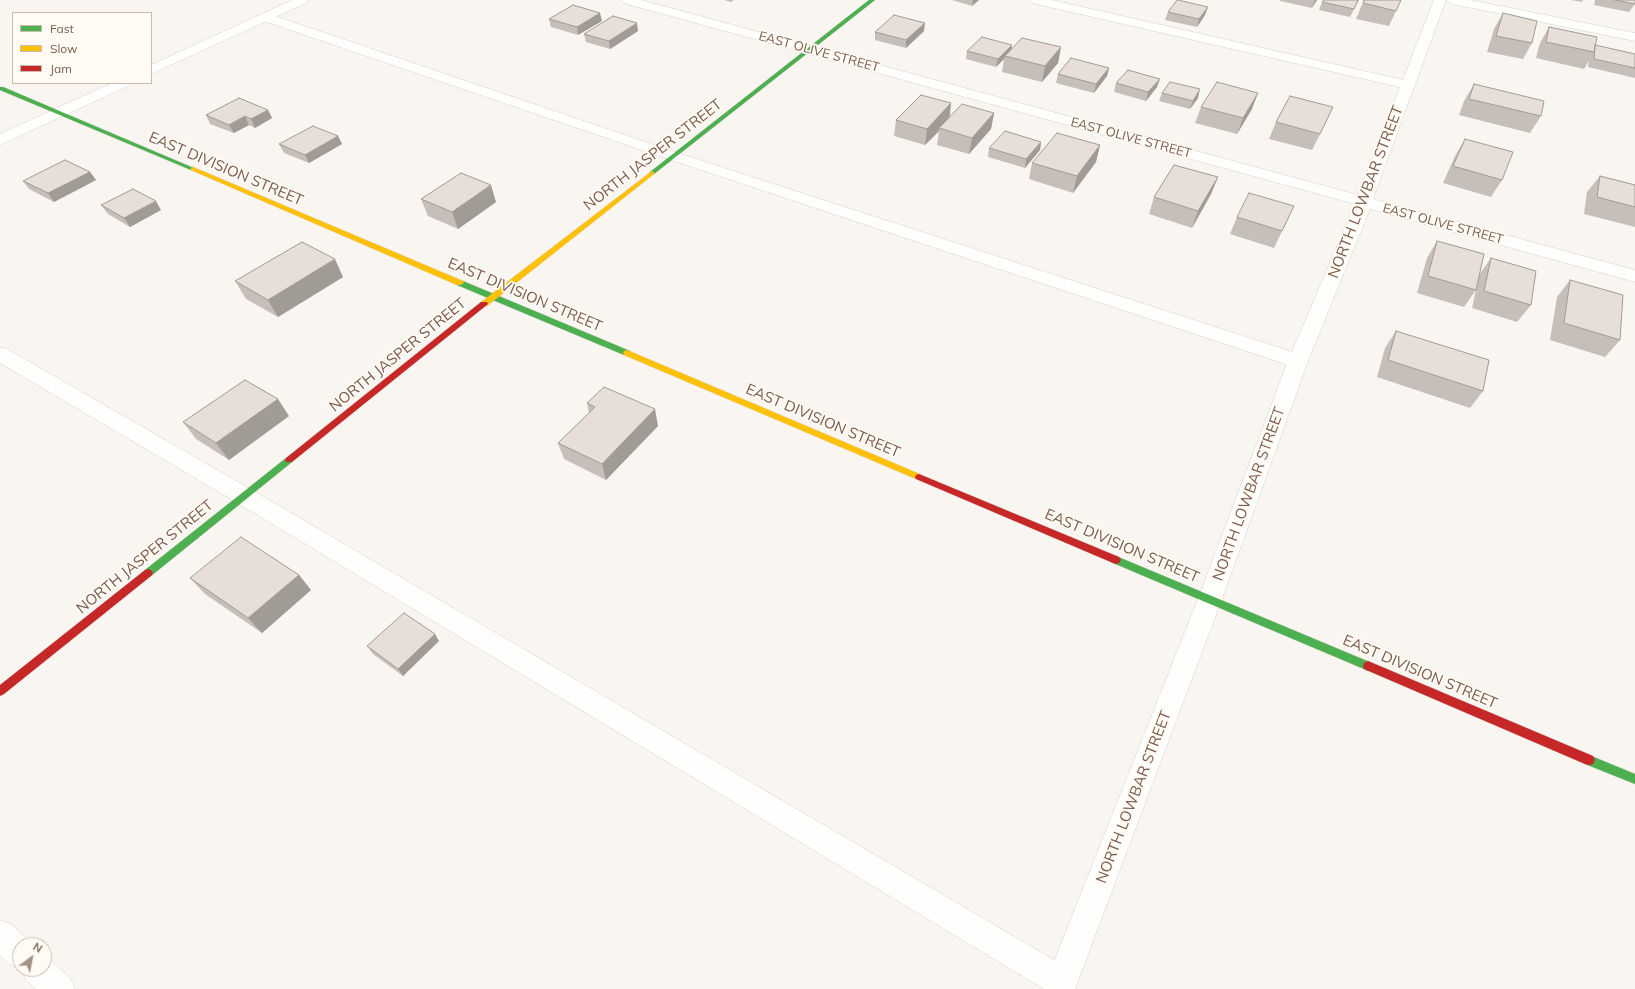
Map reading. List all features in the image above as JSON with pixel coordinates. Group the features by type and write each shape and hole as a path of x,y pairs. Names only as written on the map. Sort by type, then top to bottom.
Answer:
{"street":[{"path":"152,70 302,0"},
{"name":"EAST OLIVE STREET","path":"627,0 1635,276"},
{"name":"NORTH JASPER STREET","path":"0,691 492,297 872,0"},
{"path":"1036,0 1408,85"},
{"name":"NORTH LOWBAR STREET","path":"1061,985 1210,599 1298,361 1364,202 1440,0"},
{"path":"1452,0 1635,37"},
{"path":"266,17 673,156 1298,361"},
{"path":"0,140 121,84"},
{"name":"EAST DIVISION STREET","path":"1,88 492,297 1635,779"},
{"path":"0,354 244,496 1061,985"},
{"path":"0,935 12,946"},
{"path":"46,977 59,989"}],"building":[{"path":"1177,0 1208,7 1199,19 1168,12"},
{"path":"1324,0 1358,0 1354,9 1322,2"},
{"path":"1364,0 1401,0 1396,11 1363,3"},
{"path":"1615,0 1635,0 1635,4"},
{"path":"573,5 600,13 577,27 549,19"},
{"path":"1503,13 1537,21 1532,43 1496,36"},
{"path":"894,15 925,23 906,40 875,32"},
{"path":"613,16 637,23 609,41 584,34"},
{"path":"1549,27 1597,37 1594,52 1546,42"},
{"path":"982,37 1012,45 998,59 967,51"},
{"path":"1022,38 1061,47 1045,66 1005,56"},
{"path":"1595,45 1635,54 1635,68 1594,59"},
{"path":"1071,58 1109,68 1096,84 1058,74"},
{"path":"1128,70 1160,79 1148,92 1116,83"},
{"path":"1170,82 1200,89 1193,101 1162,93"},
{"path":"1217,82 1258,93 1243,118 1201,107"},
{"path":"1474,84 1544,101 1541,116 1469,99"},
{"path":"921,95 951,103 927,129 896,120"},
{"path":"1290,96 1333,107 1320,134 1276,122"},
{"path":"239,98 268,110 251,119 245,116 229,125 206,115"},
{"path":"962,104 994,113 972,138 939,128"},
{"path":"313,126 338,136 305,155 279,144"},
{"path":"1005,131 1041,142 1026,159 989,148"},
{"path":"1057,133 1100,145 1077,176 1032,163"},
{"path":"1465,139 1513,152 1502,180 1453,166"},
{"path":"65,160 90,172 48,193 23,181"},
{"path":"1174,165 1218,177 1198,211 1154,197"},
{"path":"461,173 491,185 452,212 421,199"},
{"path":"1600,176 1635,185 1635,207 1597,197"},
{"path":"133,189 156,201 124,218 101,205"},
{"path":"1249,193 1294,206 1282,231 1237,217"},
{"path":"1437,241 1484,254 1476,290 1428,276"},
{"path":"302,242 335,259 268,300 235,281"},
{"path":"1491,258 1536,271 1531,305 1484,291"},
{"path":"1570,280 1623,295 1620,340 1564,323"},
{"path":"1396,331 1489,360 1483,391 1388,360"},
{"path":"245,380 278,399 216,443 183,422"},
{"path":"604,387 655,409 602,464 558,443 595,407 587,403"},
{"path":"241,537 299,575 248,618 190,578"},
{"path":"404,613 435,634 398,669 367,646"}],"traffic: fast":[{"path":"652,173 872,0"},
{"path":"1,88 193,169"},
{"path":"460,283 627,353"},
{"path":"148,573 289,460"},
{"path":"1116,560 1368,666"},
{"path":"1589,760 1635,779"}],"traffic: slow":[{"path":"193,169 460,283"},
{"path":"484,304 652,173"},
{"path":"627,353 919,477"}],"traffic: jam":[{"path":"289,460 484,304"},
{"path":"919,477 1116,560"},
{"path":"0,691 148,573"},
{"path":"1368,666 1589,760"}]}
